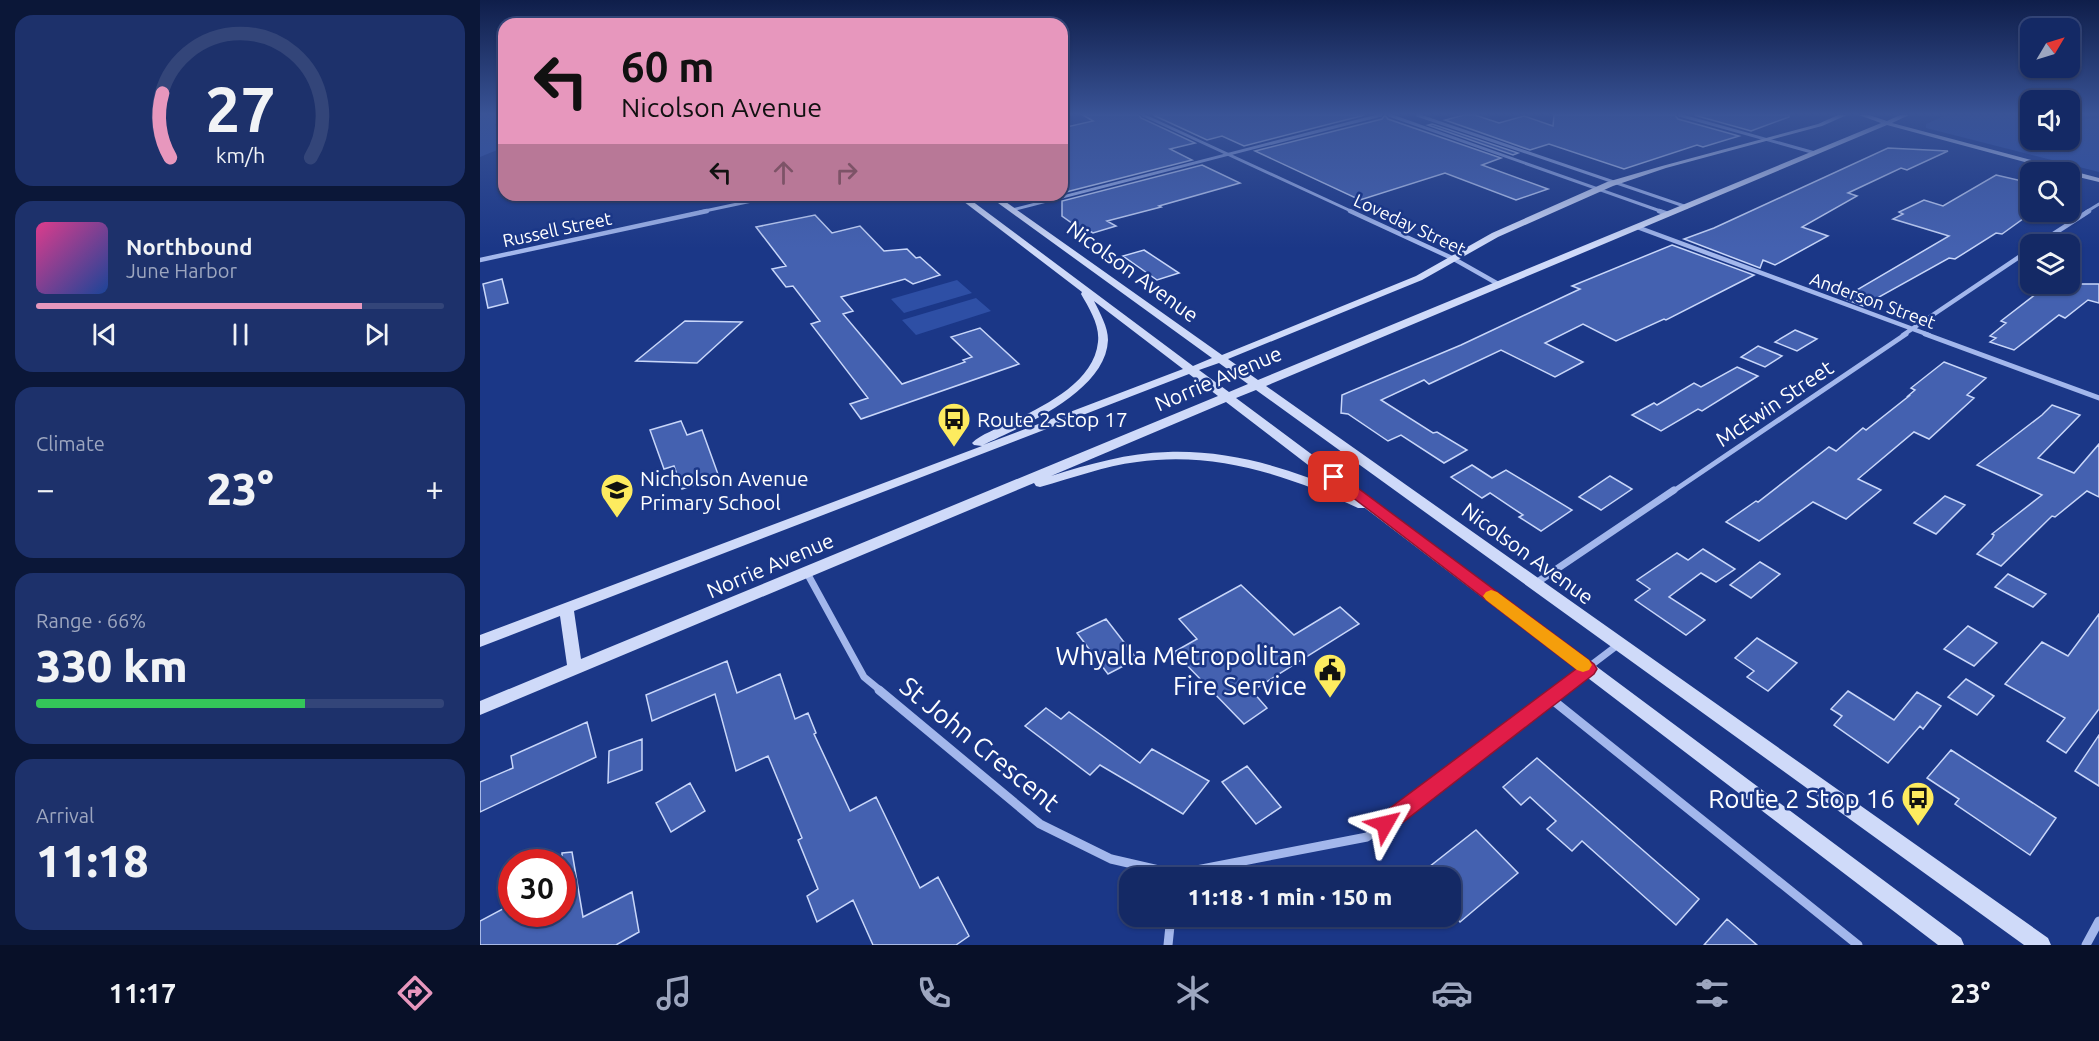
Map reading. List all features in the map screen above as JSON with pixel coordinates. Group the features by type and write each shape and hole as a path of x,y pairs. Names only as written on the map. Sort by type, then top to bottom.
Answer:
{"main road":[{"name":"Norrie Avenue","path":"480,640 1220,359 1419,278 1496,235 1598,189 1697,159"},
{"name":"Norrie Avenue","path":"480,708 1801,159"},
{"path":"1992,159 2020,166"},
{"path":"2019,159 2099,180"},
{"path":"2080,183 2099,188"},
{"name":"Nicolson Avenue","path":"967,201 1954,945"},
{"name":"Nicolson Avenue","path":"999,201 2041,945"},
{"path":"926,470 1060,400 1087,377 1100,355 1103,342 1093,307 1081,288"},
{"path":"967,506 1063,476 1139,458 1217,458 1249,463 1323,485 1388,518"},
{"path":"566,607 575,669"}],"street":[{"path":"1068,196 1212,159"},
{"name":"Loveday Street","path":"1237,159 1454,259 1500,285"},
{"path":"1514,159 1668,214"},
{"path":"1547,159 1687,207"},
{"name":"Russell Street","path":"480,260 752,201"},
{"path":"1012,210 1047,201"},
{"path":"2053,234 2099,204"},
{"name":"Anderson Street","path":"1637,227 2099,399"},
{"name":"McEwin Street","path":"1535,583 2020,256"},
{"name":"St John Crescent","path":"807,573 864,677 1040,824 1111,859 1141,867"},
{"name":"St John Crescent","path":"1219,867 1367,837 1619,643"},
{"path":"1550,698 1858,945"},
{"path":"2086,945 2099,921"},
{"path":"1168,945 1170,927"}],"shaded area":[{"path":"2048,159 2099,159 2099,172 2080,167 2080,162 2060,162"},
{"path":"957,280 972,293 904,313 891,299"},
{"path":"976,298 991,311 916,335 902,320"}],"building":[{"path":"1068,159 1192,160 1068,191"},
{"path":"1272,159 1498,159 1482,165 1548,189 1516,200 1445,173 1360,200"},
{"path":"1594,159 1654,159 1624,169"},
{"path":"1864,159 1931,159 1907,170 1901,168 1848,193 1857,196 1802,227 1828,236 1775,265 1763,260 1760,268 1684,239 1714,228"},
{"path":"1202,165 1240,183 1107,221 1116,226 1093,233 1088,230 1083,231 1062,216 1062,201"},
{"path":"1996,175 2020,180 2020,221 2002,234 1996,233 1955,259 1949,258 1863,306 1843,298 1949,236 1893,219 1903,214 1899,212 1924,200 1943,206"},
{"path":"815,215 832,233 860,226 884,251 907,249 940,275 913,284 905,279 841,297 853,311 843,314 902,384 965,362 963,360 972,357 951,337 980,328 1019,364 861,419 850,404 868,398 811,324 820,321 793,286 786,287 772,269 786,266 756,227"},
{"path":"1672,245 1754,275 1666,320 1616,341 1583,324 1545,343 1583,362 1555,377 1501,350 1429,384 1424,380 1381,400 1433,433 1437,432 1467,450 1444,463 1401,435 1388,441 1348,414 1341,413 1342,395 1461,345 1580,289 1572,286"},
{"path":"1144,250 1179,273 1157,280 1123,256"},
{"path":"502,279 508,303 488,308 483,284"},
{"path":"2080,284 2099,284 2099,303 2088,300 2065,318 2059,315 2014,350 1990,342 1996,338 1990,336 2006,323 2001,321 2036,294 2080,294"},
{"path":"685,321 742,322 697,363 636,361"},
{"path":"1795,330 1817,339 1797,351 1775,342"},
{"path":"1758,346 1782,356 1765,367 1741,357"},
{"path":"1944,362 1986,378 1967,395 1974,398 1929,439 1914,432 1858,479 1881,490 1846,519 1813,502 1759,541 1726,522 1756,501 1758,502 1829,447 1836,451 1863,428 1866,430 1909,396 1915,390 1911,388"},
{"path":"1737,367 1758,376 1702,411 1698,409 1661,431 1632,415 1654,403 1657,405 1694,383 1701,387"},
{"path":"2052,405 2080,415 2038,458 2074,473 2099,444 2099,497 2087,491 2055,517 2052,516 2001,566 1977,554 1992,539 1994,535 1992,534 2042,495 1977,465"},
{"path":"681,421 687,435 702,430 719,477 682,489 674,466 664,469 650,430"},
{"path":"1472,465 1492,478 1506,470 1572,510 1541,531 1519,517 1523,515 1490,493 1482,498 1451,477"},
{"path":"1610,476 1632,489 1601,510 1579,497"},
{"path":"1945,496 1965,505 1936,534 1914,523"},
{"path":"1703,549 1735,569 1716,582 1701,573 1669,597 1705,620 1686,635 1635,600 1650,589 1637,580 1677,553 1688,560"},
{"path":"1760,562 1780,574 1751,598 1730,585"},
{"path":"2008,574 2046,594 2033,607 1995,587"},
{"path":"1241,585 1294,635 1340,607 1359,624 1252,691 1267,708 1244,724 1174,652 1197,639 1179,619"},
{"path":"2099,614 2099,709 2066,753 2047,741 2065,718 2005,684 2042,642 2068,656"},
{"path":"1106,619 1137,659 1108,674 1077,633"},
{"path":"1968,626 1997,643 1974,666 1944,649"},
{"path":"1757,638 1797,663 1768,691 1747,677 1754,671 1735,658"},
{"path":"727,661 737,693 780,674 795,719 808,713 816,733 814,734 850,811 876,797 920,888 938,877 969,936 956,945 873,945 853,900 817,922 807,896 818,889 798,840 802,838 768,756 736,771 715,694 652,721 646,695"},
{"path":"1966,679 1994,696 1977,715 1948,697"},
{"path":"1848,691 1894,720 1917,692 1941,706 1923,729 1920,726 1888,763 1834,725 1842,716 1831,709"},
{"path":"1046,708 1061,719 1069,712 1140,763 1152,749 1209,781 1183,814 1100,765 1090,775 1025,726"},
{"path":"587,722 596,757 480,812 480,782 513,768 511,756"},
{"path":"2099,735 2099,786 2075,771"},
{"path":"642,739 642,770 608,783 609,751"},
{"path":"1951,750 2056,818 2030,855 1955,804 1959,799 1927,778"},
{"path":"1537,758 1699,899 1676,925 1582,841 1572,851 1547,829 1556,821 1530,797 1521,805 1503,787"},
{"path":"1247,766 1281,807 1256,824 1222,782"},
{"path":"690,783 705,811 671,832 656,803"},
{"path":"1476,830 1518,873 1461,921 1461,867 1429,867"},
{"path":"576,876 583,917 632,892 639,932 616,945 480,945 480,921 498,911 498,927 576,927"},
{"path":"1727,919 1757,945 1704,945"}],"slow traffic":[{"path":"1491,596 1583,665"}],"place":[{"name":"Route 2 Stop 17","path":"954,448"},
{"name":"Nicholson Avenue Primary School","path":"617,519"},
{"name":"Whyalla Metropolitan Fire Service","path":"1330,699"},
{"name":"Route 2 Stop 16","path":"1918,827"}],"route":[{"path":"1334,477 1588,669 1385,824"}]}
